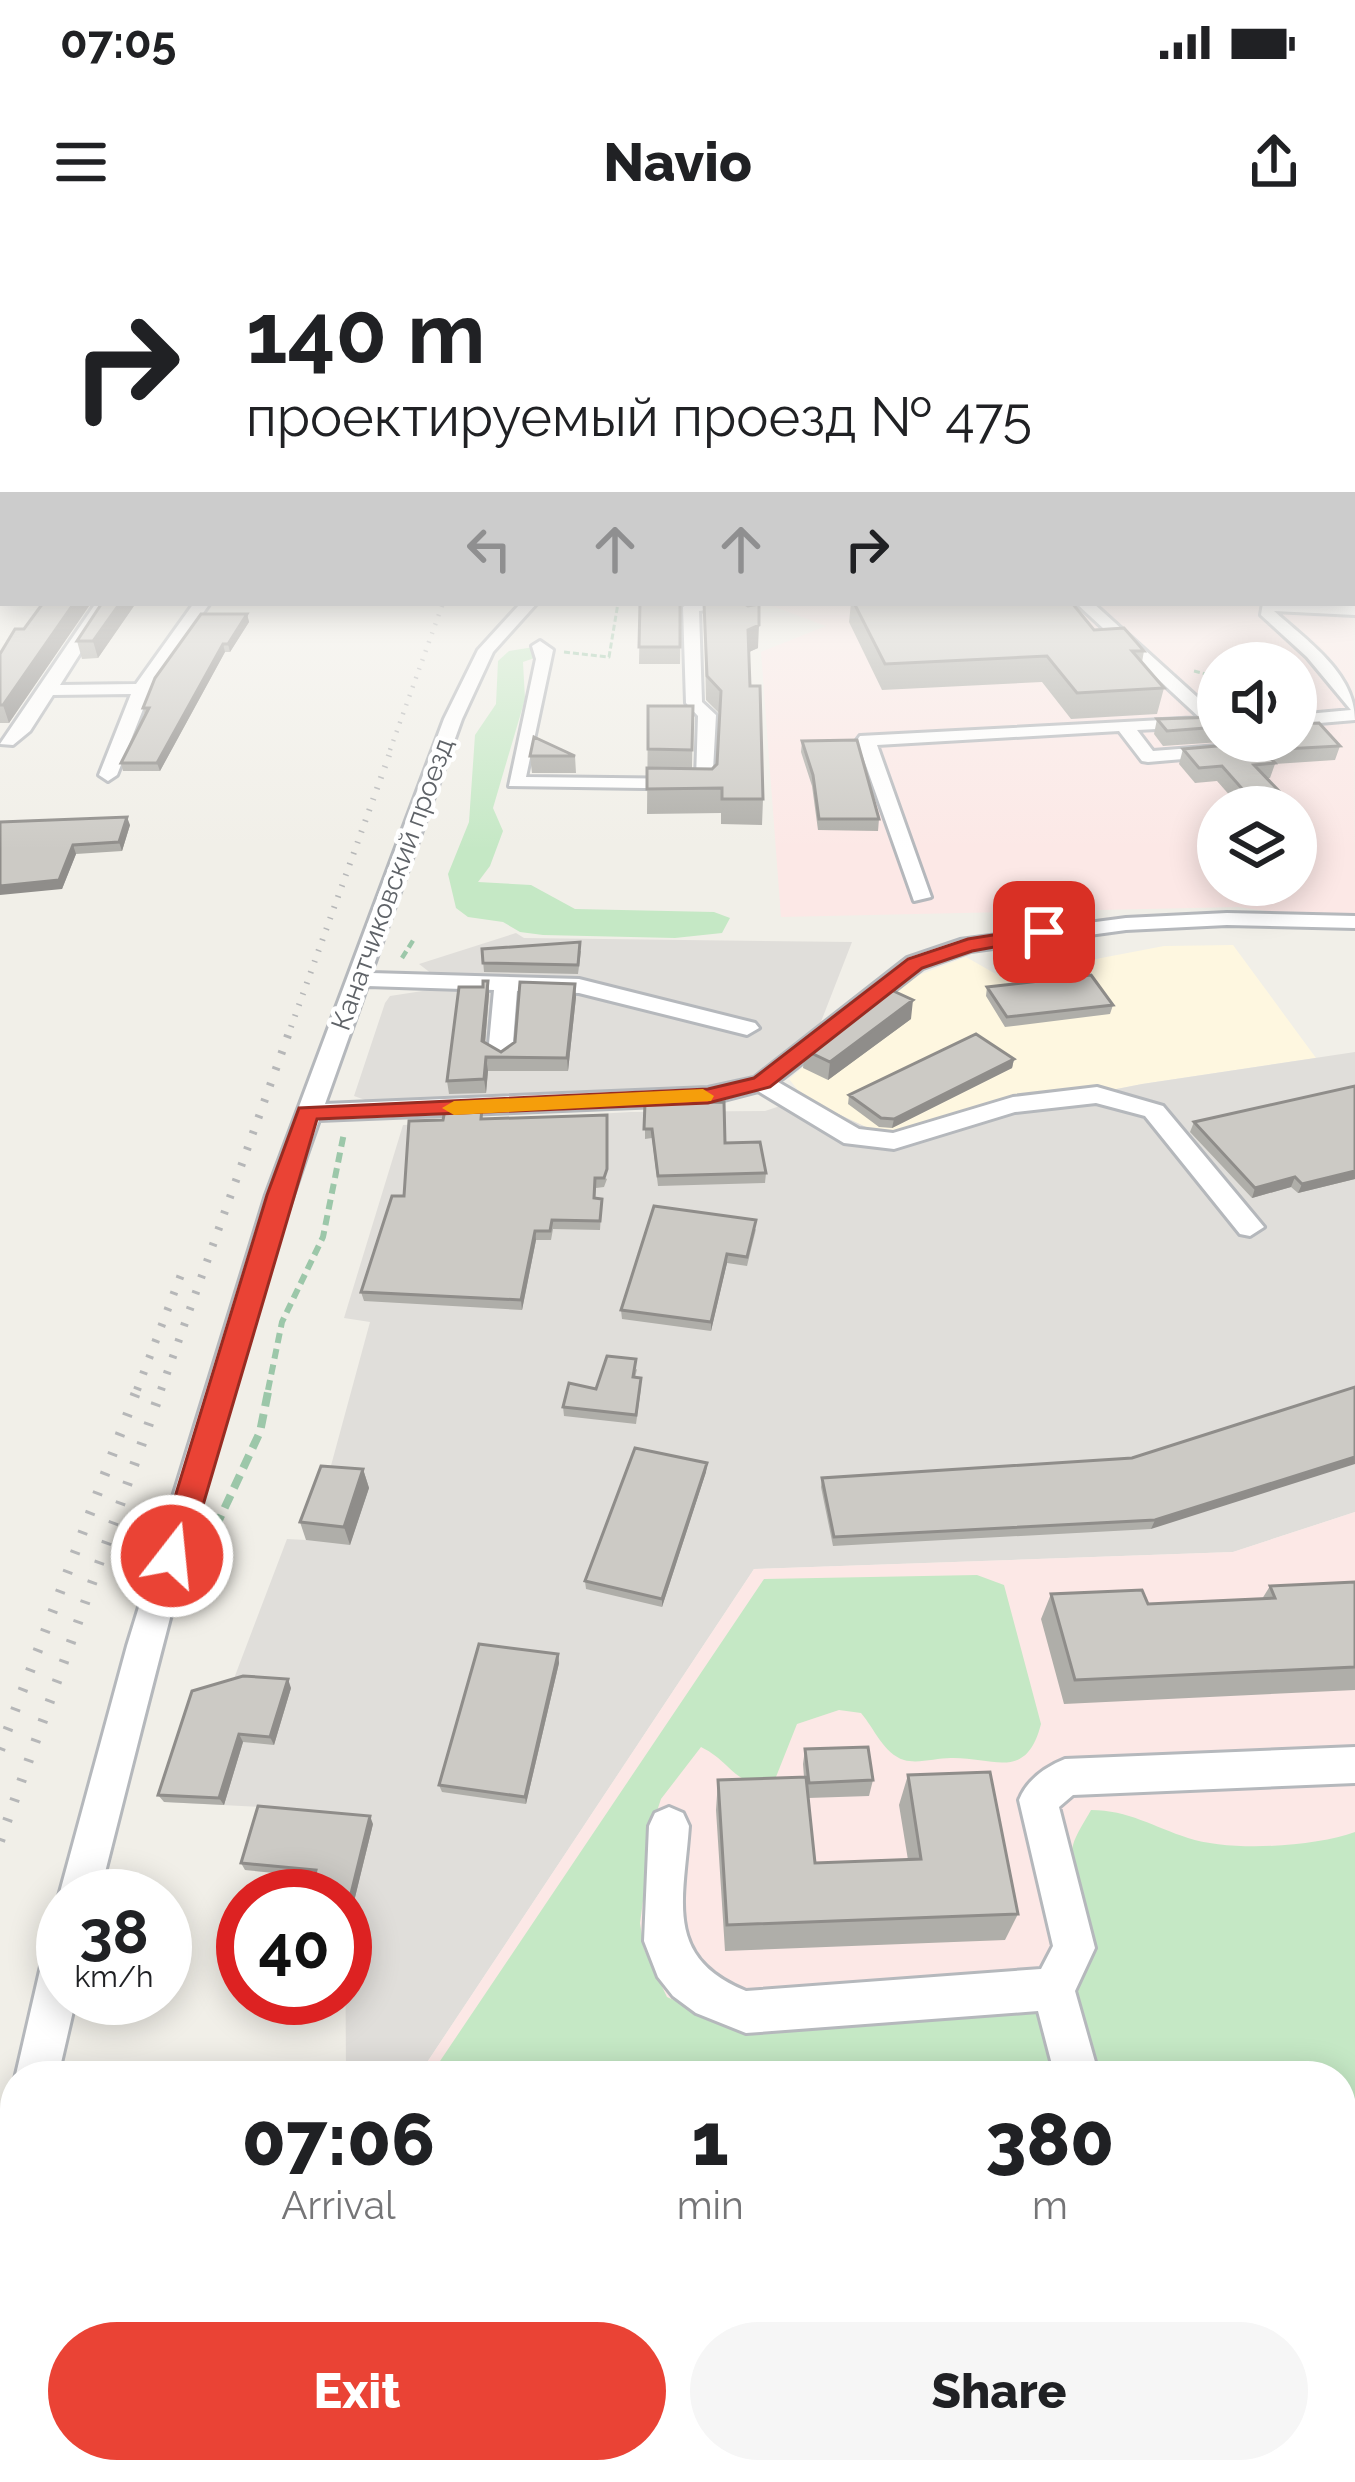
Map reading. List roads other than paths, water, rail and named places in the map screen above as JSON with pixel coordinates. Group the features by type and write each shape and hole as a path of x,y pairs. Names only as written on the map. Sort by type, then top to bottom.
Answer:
{"street":[{"path":"7,740 24,727 80,641"},
{"path":"108,776 124,718 174,641"},
{"name":"Канатчиковский проезд","path":"86,1869 165,1579 279,1195 453,719 494,641"},
{"path":"537,641 545,650 544,659 516,782 705,784 707,716 694,703 692,641"},
{"path":"1125,641 1197,707"},
{"path":"1298,641 1355,710 1317,716"},
{"path":"486,650 540,646"},
{"path":"48,690 139,689"},
{"path":"921,897 866,740 1197,724"},
{"path":"1125,727 1148,757 1197,753"},
{"path":"308,1113 708,1096 762,1083 915,963 968,945 1126,924 1227,919 1355,922"},
{"path":"356,979 579,986 747,1028"},
{"path":"500,1055 506,985"},
{"path":"762,1083 853,1137 894,1141 1013,1105 1097,1095 1154,1111 1250,1227"},
{"path":"1073,2061 1053,1989 1074,1948 1038,1800 1065,1777 1355,1765"},
{"path":"670,1826 663,1943 680,1979 710,2001 746,2012 1053,1989"},
{"path":"40,2061 48,2025"}],"railway":[{"path":"390,750 429,641"},
{"path":"291,1027 392,747"},
{"path":"161,1390 292,1024"},
{"path":"137,1390 182,1272"},
{"path":"0,1750 138,1387"},
{"path":"0,1841 162,1387"}]}
